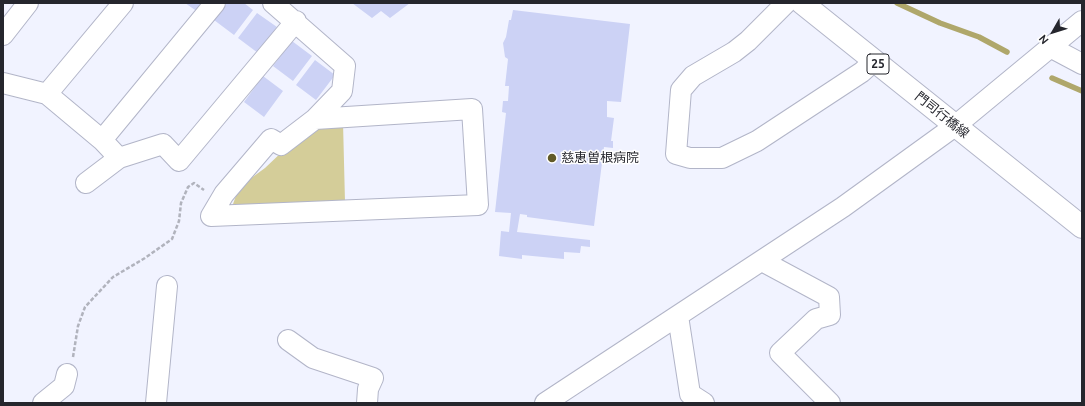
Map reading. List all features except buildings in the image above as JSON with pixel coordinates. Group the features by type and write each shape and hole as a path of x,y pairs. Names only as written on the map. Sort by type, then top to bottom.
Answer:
{"main road":[{"name":"門司行橋線","path":"802,3 1082,227"}],"street":[{"path":"3,35 28,3"},
{"path":"48,94 123,3"},
{"path":"102,140 215,3"},
{"path":"273,3 296,21 345,66 342,91 315,119 281,145 271,139 220,201 211,216 478,205 472,109 315,119"},
{"path":"786,3 748,41 734,52 693,76 681,90 676,154 690,158 722,158 757,141 862,72 874,61"},
{"path":"86,183 119,158 163,144 179,161 296,21"},
{"path":"546,403 843,208 955,126 1082,21"},
{"path":"1050,47 1082,64"},
{"path":"3,83 48,94 102,140 119,158"},
{"path":"762,261 829,297 830,315 816,319 780,353 830,403"},
{"path":"156,403 167,286"},
{"path":"678,316 690,394 704,403"},
{"path":"288,340 313,358 373,378 368,389 367,403"},
{"path":"43,403 64,386 67,374"}],"path":[{"path":"67,374 75,352 78,326 85,307 113,276 145,258 172,239 179,221 181,203 188,187 194,183 220,201"}],"shaded area":[{"path":"343,122 345,202 232,207 239,187 265,168 284,150 315,126"}],"waterway":[{"path":"897,3 940,23 979,37 1007,52"},
{"path":"1052,78 1082,91"}],"place":[{"name":"慈恵曽根病院","path":"552,158"}]}
